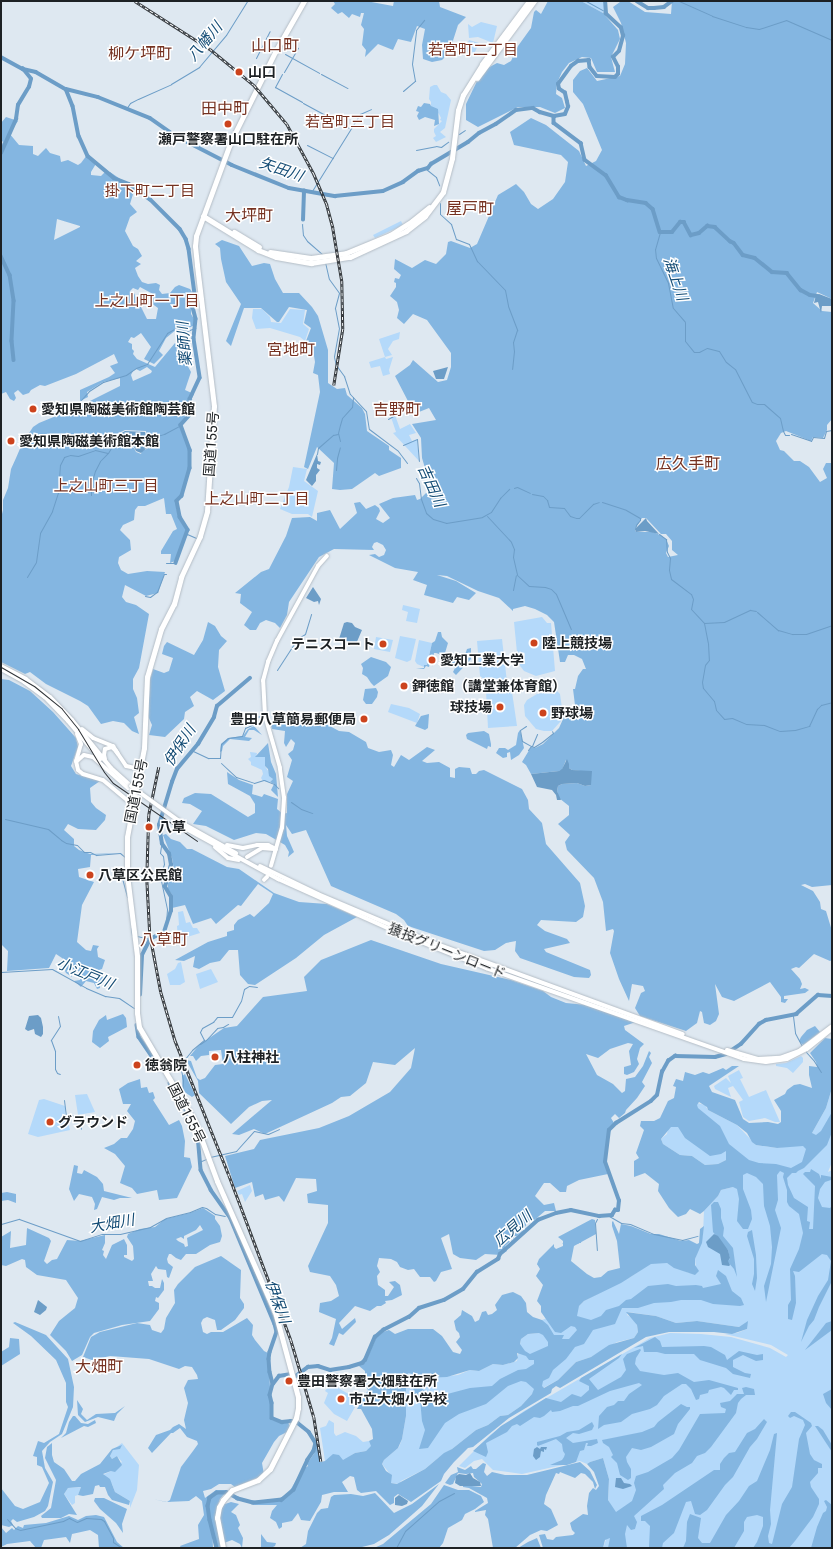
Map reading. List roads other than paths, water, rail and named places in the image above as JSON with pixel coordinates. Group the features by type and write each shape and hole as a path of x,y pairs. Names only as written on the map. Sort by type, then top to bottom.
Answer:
{"highway":[{"name":"国道155号","path":"223,1548 217,1518 223,1500 232,1490 258,1480 266,1474 296,1418 299,1403 293,1375 275,1312 217,1182 195,1122 139,1027 137,1014 137,956 126,872 127,836 145,734 147,677 162,629 174,604 181,577 200,536 207,511 214,406 195,246 203,215 226,154 253,96 304,1"},
{"path":"203,215 267,251 280,254 324,259 350,257 394,238 421,220 439,196 447,178 452,158 459,104 469,83 529,1"},
{"path":"457,114 470,87 534,1"}],"main road":[{"path":"271,866 284,814 283,788 277,756 264,716 263,681 268,662 277,642 318,566 327,556"},
{"path":"1,666 31,682 60,706 91,737 113,746 126,766 140,769"},
{"path":"2,670 24,682 45,697 92,747"},
{"path":"60,706 92,747"},
{"path":"75,728 81,744 76,765 81,773 102,780 133,805"},
{"name":"猿投グリーンロード","path":"92,747 130,788"},
{"name":"猿投グリーンロード","path":"92,747 130,788 207,840 278,879 401,934 486,968 758,1062 780,1061 800,1054 832,1029"},
{"path":"108,764 104,755 105,749 112,748 118,754"},
{"path":"76,765 82,756 90,756 130,788"},
{"name":"猿投グリーンロード","path":"182,824 194,829 264,868 385,924 466,956 721,1049"},
{"path":"194,829 233,848 242,848 261,844 272,846 276,849"},
{"path":"207,840 228,858 239,860"},
{"path":"247,857 262,848 276,849"},
{"name":"猿投グリーンロード","path":"735,1054 758,1059 780,1058 800,1050 832,1026"}],"waterway":[{"name":"八幡川","path":"126,109 130,103 171,84 199,67 226,35 247,1"},
{"path":"586,1 604,11 606,14"},
{"name":"矢田川","path":"1,57 23,69 36,72 66,89 98,97 150,118 174,135 232,165 289,188 335,196 383,191 403,182 418,171 428,168 431,164 468,142 479,133 496,124 516,110 533,108 540,112 554,116 565,114 568,107 565,93 559,89 558,84 571,66 578,61 589,60 590,67 597,76 615,77 618,74 618,67 613,57 619,51 623,36 621,28 606,14 605,1"},
{"path":"637,1 648,8 664,7 672,1"},
{"path":"679,1 712,16 746,27 759,29 786,20 832,40"},
{"path":"403,91 415,81 412,64 416,30 424,20"},
{"path":"256,58 270,31"},
{"path":"284,72 298,48"},
{"path":"285,54 319,73"},
{"path":"1,153 16,119 18,105 29,87 31,79 23,69"},
{"path":"282,74 275,87 302,102"},
{"path":"321,74 347,88"},
{"name":"薬師川","path":"66,89 73,106 79,136 88,156 114,178 129,184 150,199 180,229 186,239 189,249 195,294 192,303 196,319 194,339 200,378 190,399 191,414 181,425 190,450 190,468 182,496 177,501 180,517 188,530 176,563"},
{"path":"303,103 349,128"},
{"path":"312,191 360,114 371,109"},
{"path":"554,116 554,123 581,143 585,160 606,175 619,197 646,203 653,209 660,232 672,232 680,222 684,222 691,235 699,233 707,226 715,227 734,243 743,255 755,258 772,272 787,273 801,290 810,295 817,296"},
{"path":"459,134 465,130"},
{"path":"416,150 436,146 441,147 448,142"},
{"path":"307,145 333,158"},
{"path":"426,169 436,177 439,185"},
{"name":"吉田川","path":"303,220 304,191"},
{"path":"440,203 440,214 451,224 456,239 469,244 477,261 505,290 508,306 517,330 513,342 514,351 512,369"},
{"name":"吉田川","path":"302,224 303,235 307,241 322,254"},
{"name":"海上川","path":"660,232 655,249 656,258 668,283 673,308 685,322 685,341 694,352 699,352 707,348 719,351 726,362 735,369 752,402 764,404 780,418 785,435 789,435"},
{"path":"1,256 10,275 14,301 12,341 14,360"},
{"name":"吉田川","path":"325,262 329,279 339,293 335,308 339,328 334,357 336,365 344,376 350,394 366,411 369,429 398,451 407,463"},
{"path":"81,400 89,391 103,382 126,375 136,368 147,364 167,333 176,328 187,331 195,328"},
{"path":"340,441 338,433 342,418 352,407 353,397"},
{"path":"388,419 402,411"},
{"path":"150,438 164,434 181,425"},
{"name":"海上川","path":"791,434 811,441 813,437 824,438 826,431 832,430"},
{"path":"317,454 318,448 333,435 338,434"},
{"path":"27,577 36,562 40,533 52,511 58,493 60,465 64,457 70,455 78,456 95,450 108,453 117,438"},
{"path":"403,445 417,439 419,461"},
{"path":"336,470 340,447"},
{"path":"91,495 91,484 95,471 100,461 108,453"},
{"name":"吉田川","path":"416,478 419,483 421,499 426,513 433,519 446,523 482,517 491,512 500,498 509,489"},
{"name":"吉田川","path":"514,488 517,487 530,493"},
{"name":"吉田川","path":"532,494 543,496 547,500 549,507 564,508 570,516 576,518 579,518 593,504 599,502"},
{"name":"吉田川","path":"602,502 626,510 640,518 635,529"},
{"path":"487,516 511,542 514,549 513,557 517,575 529,586 551,589 556,594 571,629"},
{"path":"187,534 196,538"},
{"path":"659,534 666,539 667,552 670,558 669,570 671,579 691,594 693,599 691,609 704,623 724,622 750,610 756,611"},
{"path":"166,563 176,563"},
{"path":"145,596 150,597 157,592 164,574 166,574"},
{"path":"513,590 516,575"},
{"path":"757,612 778,630 792,634 806,634 832,625"},
{"path":"277,670 297,639 305,634 311,614"},
{"path":"704,623 708,643 709,660 705,665 702,682 703,688 714,701 716,710 724,719 732,718 746,724 764,725 780,731 795,730 809,726 817,709 821,705 832,702"},
{"name":"伊保川","path":"140,995 142,955 150,939 164,932 171,911 171,897 165,887 171,865 169,854 162,844 159,825 172,782 177,769 198,744 214,717 217,706 250,678"},
{"path":"193,751 208,758 220,758 221,744 228,738 242,736 245,728 254,724 255,717 262,716"},
{"path":"526,726 520,730 522,741 531,746 528,750"},
{"path":"531,746 534,747 542,742 553,733 552,731"},
{"path":"532,746 537,734"},
{"path":"221,763 236,777 254,783 264,780 274,784 278,788"},
{"path":"291,802 301,809 312,813"},
{"path":"5,819 48,829 61,840 66,843 77,845 84,852 90,852 96,855 120,853 125,857"},
{"path":"158,830 161,846 160,853 163,856 164,864 160,876 167,909 166,924"},
{"path":"125,836 125,845"},
{"path":"125,870 122,878 127,897"},
{"path":"131,928 132,935"},
{"path":"137,936 150,939"},
{"name":"小江戸川","path":"1,972 52,969 86,988 105,996 119,998 134,1008"},
{"path":"182,1094 183,1080 180,1065 192,1050 204,1040 200,1032 202,1028 213,1022 217,1017 232,1017 241,1001 244,989 249,986 257,987"},
{"name":"広見川","path":"273,1384 279,1376 291,1374 296,1376 308,1367 318,1366 330,1370 362,1363 365,1360 375,1337 383,1330 409,1317 419,1308 444,1300 463,1289 477,1272 498,1259 500,1254 538,1220 556,1213 571,1210 599,1216 612,1215 615,1210 618,1210 619,1201 605,1162 609,1130 616,1123 651,1101 657,1095 662,1072 668,1061 675,1056 715,1057 726,1054 741,1044 759,1024 766,1020 796,1014 818,995 832,996"},
{"path":"58,1016 60,1026 51,1040 55,1051 55,1069 57,1073 60,1074"},
{"path":"793,1016 795,1033 802,1046"},
{"path":"200,1044 217,1028 228,1024"},
{"name":"伊保川","path":"137,1025 139,1037 160,1068"},
{"path":"806,1052 821,1072"},
{"name":"伊保川","path":"170,1083 173,1092 181,1101"},
{"path":"64,1100 66,1116 78,1115 81,1129"},
{"name":"伊保川","path":"186,1110 193,1122"},
{"path":"210,1157 236,1151 254,1131 268,1134 279,1129"},
{"name":"伊保川","path":"198,1135 201,1170 211,1190 231,1219 275,1324 277,1332 269,1359 273,1384 270,1395 272,1403 272,1418 282,1422 291,1421 298,1423 309,1432 316,1443 314,1451 308,1460 294,1490 282,1500 253,1503 238,1499 227,1493 217,1493 210,1498 208,1506 217,1548"},
{"name":"伊保川","path":"199,1162 206,1159"},
{"name":"大畑川","path":"1,1224 19,1219 80,1241 102,1234 120,1234 150,1227 166,1218 190,1212 202,1207 215,1214 225,1216"},
{"path":"609,1216 621,1223 630,1224 654,1234 682,1240 697,1236"},
{"path":"597,1219 595,1223 597,1250"},
{"path":"396,1548 405,1531 439,1501 454,1493"},
{"path":"7,1519 15,1528 20,1530 63,1521 69,1518 77,1522 86,1518 101,1519 104,1521 113,1538 113,1542 122,1548"}],"tram line":[{"path":"1,667 34,686 62,709 78,729 104,772 113,783 197,841"}],"railway":[{"path":"135,1 210,49 254,85 287,124 314,174 327,205 333,228 342,281 343,329 334,385"},
{"path":"159,767 149,815 147,879 150,934 161,992 175,1040 229,1175 291,1340 314,1417 321,1461"}],"place":[{"name":"山口","path":"239,72"},
{"name":"瀬戸警察署山口駐在所","path":"228,124"},
{"name":"愛知県陶磁美術館陶芸館","path":"33,409"},
{"name":"愛知県陶磁美術館本館","path":"11,441"},
{"name":"陸上競技場","path":"534,643"},
{"name":"テニスコート","path":"383,644"},
{"name":"愛知工業大学","path":"432,660"},
{"name":"鉀徳館（講堂兼体育館）","path":"404,686"},
{"name":"球技場","path":"500,707"},
{"name":"野球場","path":"543,713"},
{"name":"豊田八草簡易郵便局","path":"364,719"},
{"name":"八草","path":"149,827"},
{"name":"八草区公民館","path":"90,875"},
{"name":"八柱神社","path":"215,1057"},
{"name":"徳翁院","path":"137,1065"},
{"name":"グラウンド","path":"50,1122"},
{"name":"豊田警察署大畑駐在所","path":"289,1381"},
{"name":"市立大畑小学校","path":"341,1399"}],"district":[{"name":"山口町","path":"275,46"},
{"name":"若宮町二丁目","path":"473,51"},
{"name":"柳ケ坪町","path":"140,54"},
{"name":"田中町","path":"225,109"},
{"name":"若宮町三丁目","path":"350,123"},
{"name":"掛下町二丁目","path":"150,192"},
{"name":"屋戸町","path":"470,209"},
{"name":"大坪町","path":"249,216"},
{"name":"上之山町一丁目","path":"147,302"},
{"name":"宮地町","path":"291,350"},
{"name":"吉野町","path":"397,410"},
{"name":"広久手町","path":"688,464"},
{"name":"上之山町三丁目","path":"106,487"},
{"name":"上之山町二丁目","path":"257,500"},
{"name":"八草町","path":"164,940"},
{"name":"大畑町","path":"99,1367"}]}
